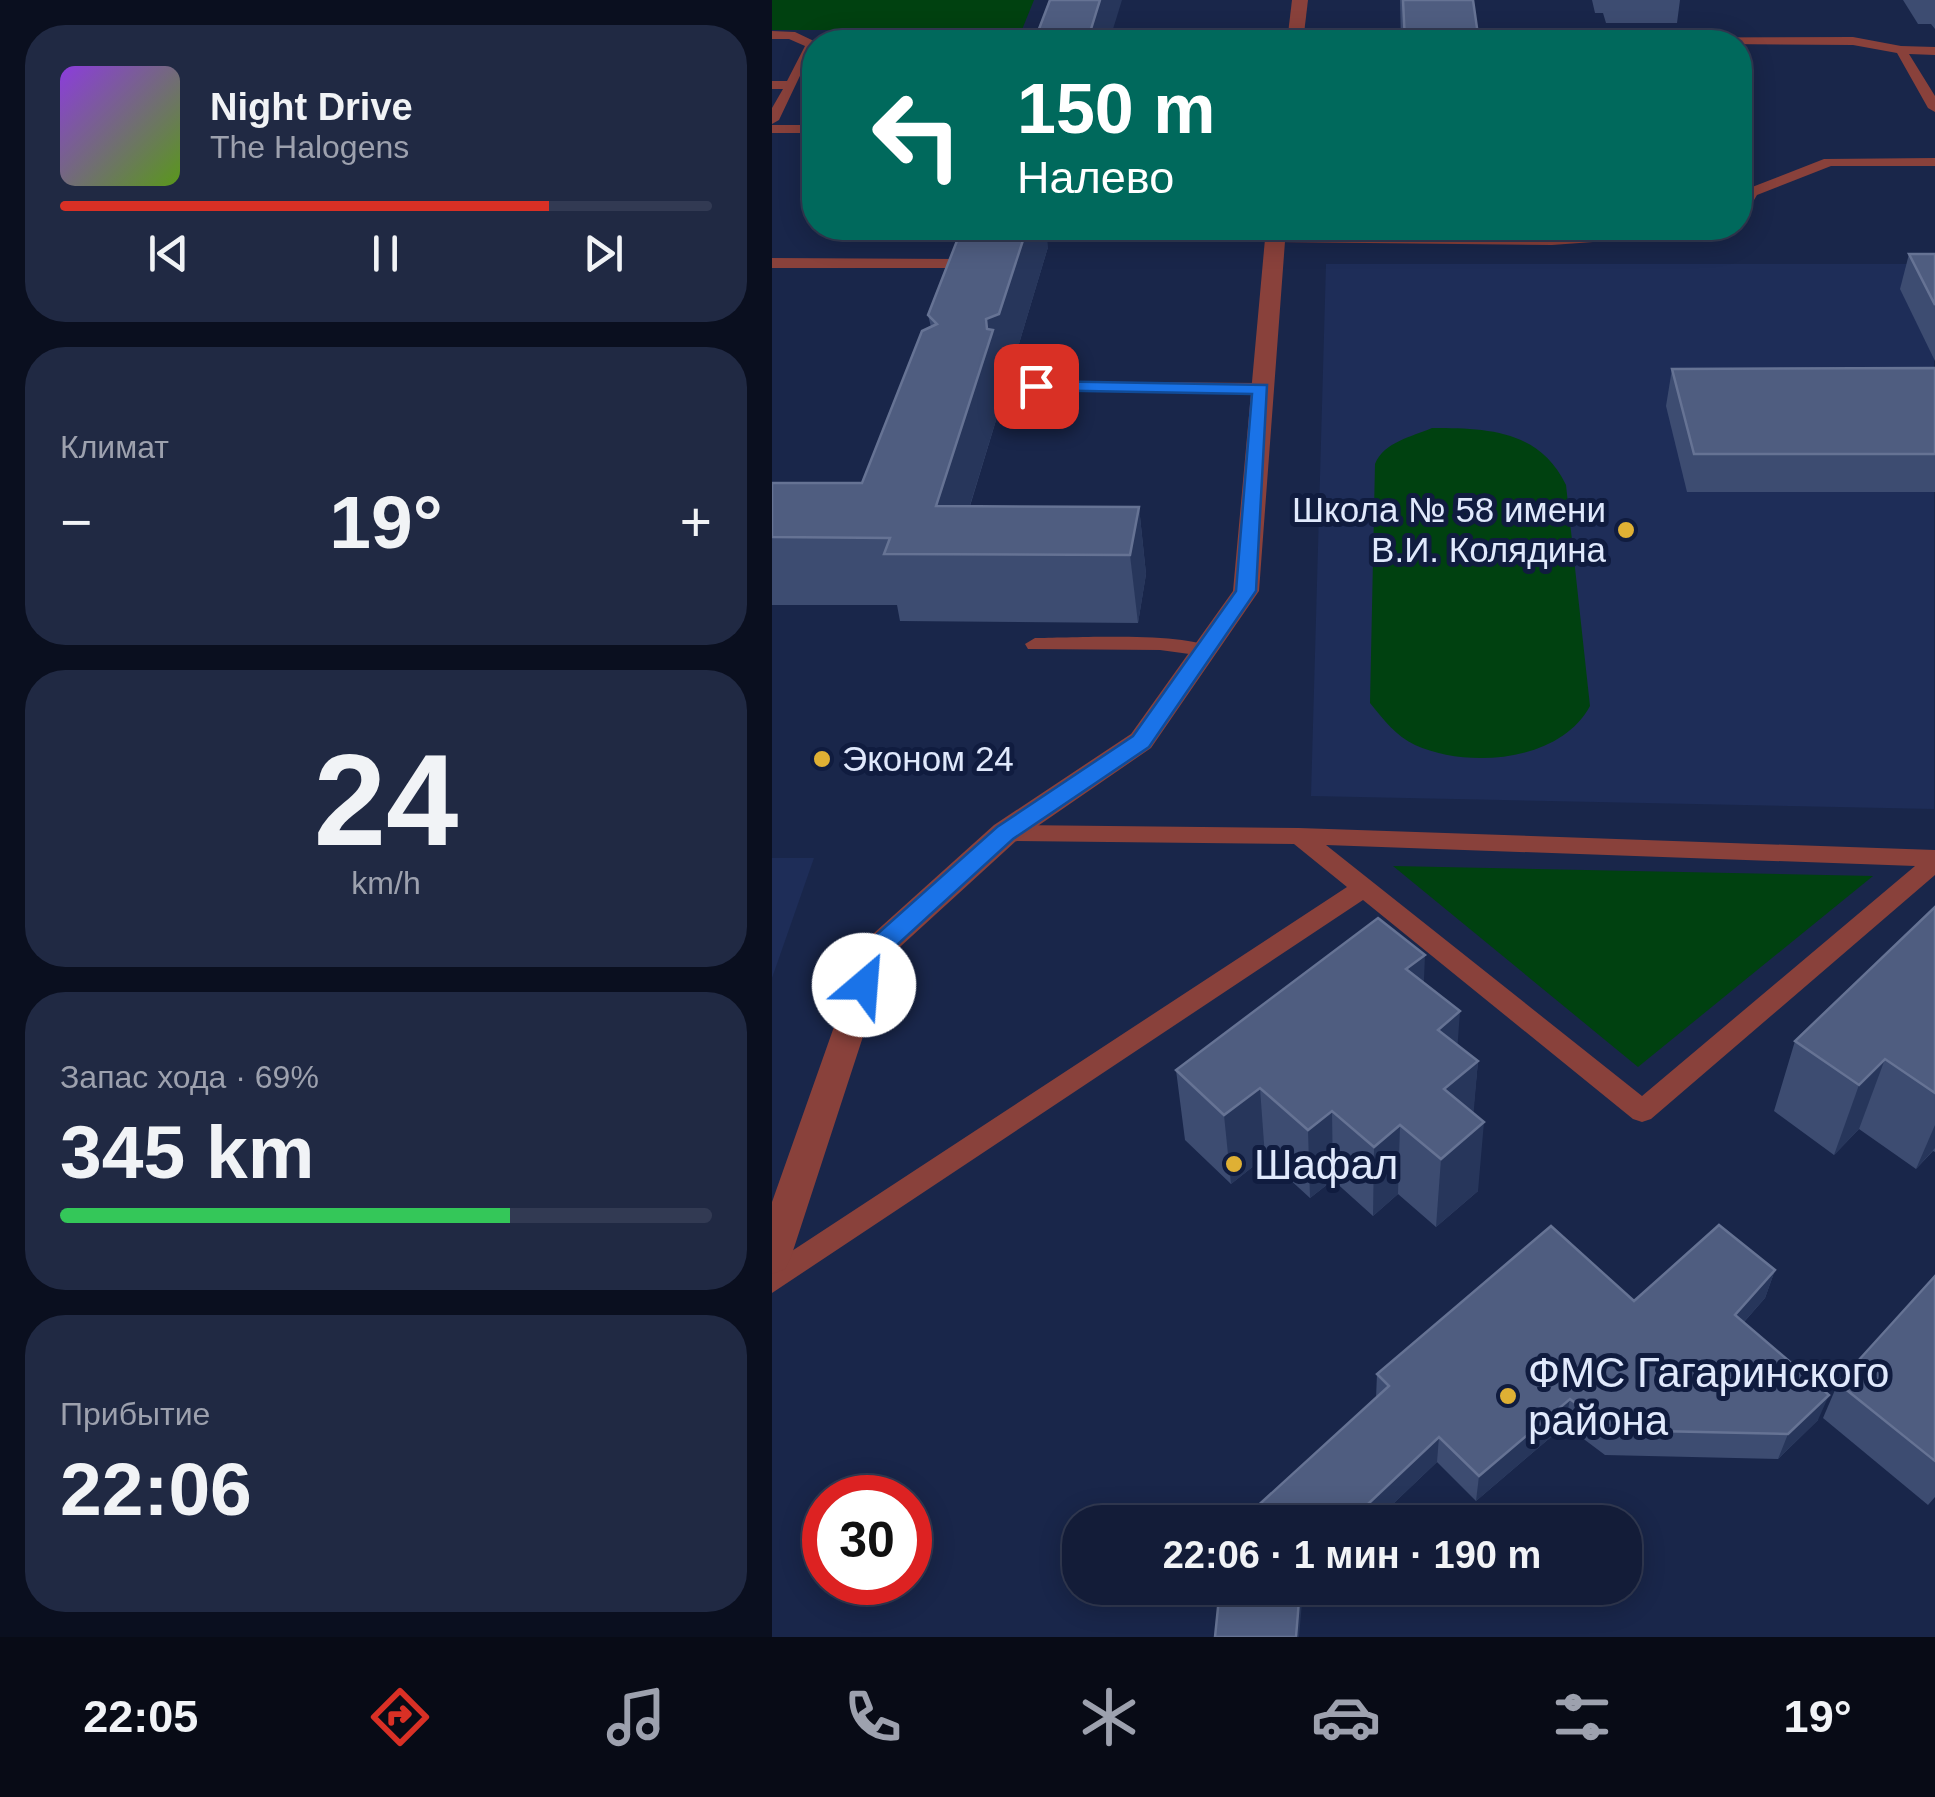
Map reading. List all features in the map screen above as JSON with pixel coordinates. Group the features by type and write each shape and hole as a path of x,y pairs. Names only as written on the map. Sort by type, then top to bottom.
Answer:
{"street":[{"path":"1296,30 1300,0"},
{"path":"772,1258 875,951 1005,833 1141,742 1246,591 1274,240"}],"lane":[{"path":"772,35 802,40"},
{"path":"1752,41 1853,41 1901,50 1934,50"},
{"path":"1901,50 1934,108"},
{"path":"772,120 802,64"},
{"path":"772,85 802,78"},
{"path":"772,129 802,129"},
{"path":"1752,192 1829,162 1934,162"},
{"path":"1517,240 1566,240"},
{"path":"772,264 958,264 939,308"},
{"path":"1006,386 1261,388"},
{"path":"1035,644 1160,644 1204,650"},
{"path":"1005,833 1300,836 1934,860"},
{"path":"1300,836 1642,1111 1934,860"},
{"path":"772,1280 1364,888"}],"shaded area":[{"name":"Школа № 58 имени В.И. Колядина","path":"1326,264 1934,264 1934,809 1311,796"},
{"path":"772,858 814,858 772,978"}],"green space":[{"path":"772,0 1034,0 1022,30 772,30"},
{"path":"1432,428 1492,432 1527,443 1555,467 1566,485 1590,706 1576,725 1557,739 1511,756 1460,757 1415,745 1390,727 1370,703 1375,464 1391,445"},
{"path":"1393,866 1873,876 1638,1067"}],"building":[{"path":"1050,0 1100,0 1091,30 1039,30"},
{"path":"1403,0 1473,0 1477,30 1404,30"},
{"path":"957,240 1023,240 999,314 986,319 987,329 993,330 936,506 1139,507 1130,555 884,554 890,538 772,537 772,483 862,483 922,331 937,324 928,315"},
{"path":"1909,254 1935,254 1935,305"},
{"path":"1935,368 1935,454 1694,454 1672,369"},
{"path":"1935,907 1935,1093 1885,1059 1859,1085 1795,1041"},
{"path":"1378,918 1425,955 1406,969 1460,1011 1438,1030 1478,1061 1444,1089 1484,1122 1441,1159 1400,1125 1374,1147 1332,1111 1308,1130 1260,1088 1224,1115 1176,1070"},
{"path":"1719,1225 1775,1270 1735,1315 1829,1395 1788,1434 1611,1430 1570,1399 1479,1476 1439,1437 1367,1505 1259,1505 1389,1386 1377,1374 1551,1226 1634,1301"},
{"path":"1935,1276 1935,1461 1838,1383"},
{"path":"1218,1605 1299,1605 1296,1637 1215,1637"}],"place":[{"name":"Школа № 58 имени В.И. Колядина","path":"1626,530"},
{"name":"Эконом 24","path":"822,759"},
{"name":"Шафал","path":"1234,1164"},
{"name":"ФМС Гагаринского района","path":"1508,1396"}],"route":[{"path":"864,985 875,951 1005,833 1141,742 1246,591 1261,388 1036,386"}]}
